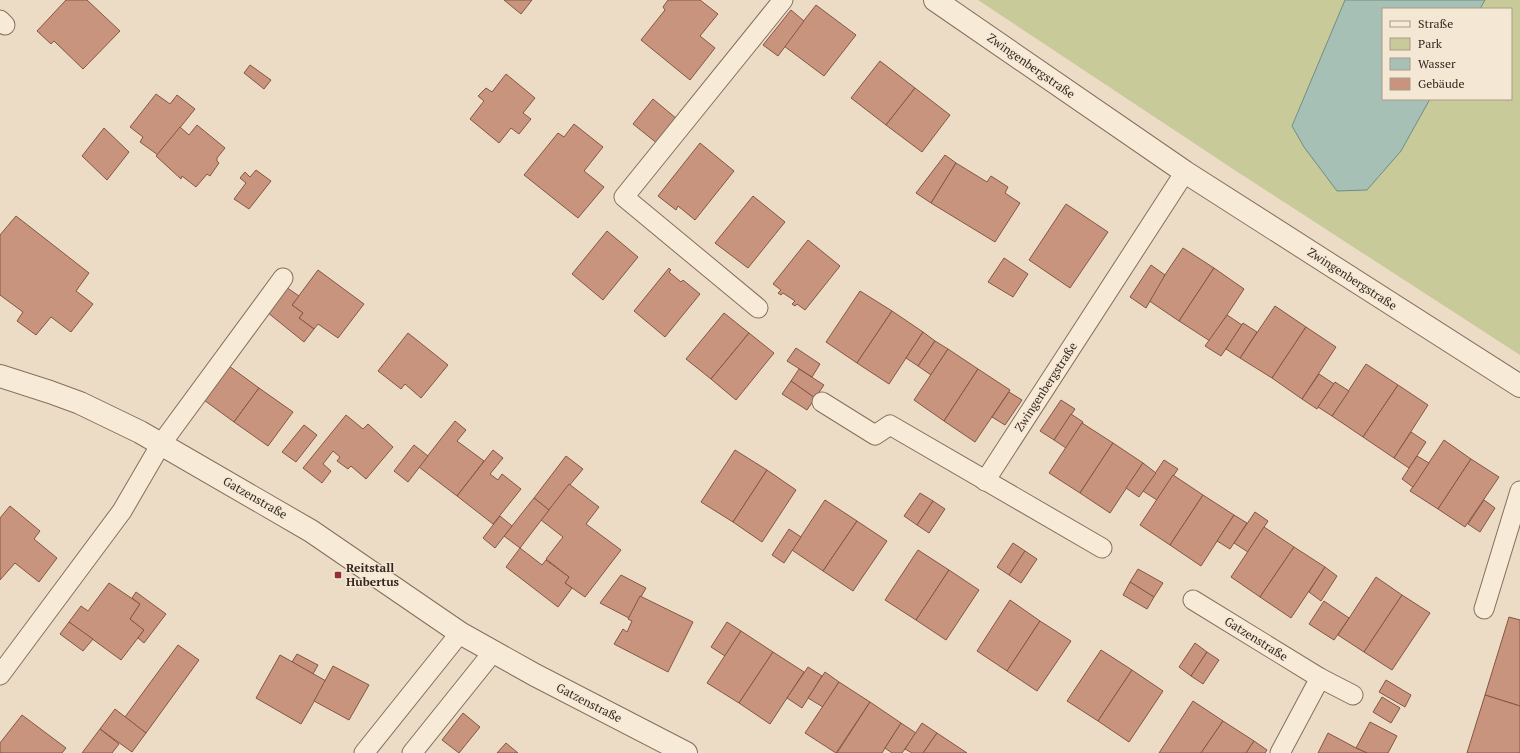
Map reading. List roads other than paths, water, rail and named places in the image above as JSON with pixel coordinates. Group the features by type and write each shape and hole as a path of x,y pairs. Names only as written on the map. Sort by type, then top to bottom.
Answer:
{"street":[{"name":"Zwingenbergstraße","path":"935,0 1185,172 1520,386"},
{"name":"Gatzenstraße","path":"0,376 80,403 161,444 310,531 460,633 493,652 686,753"}],"lane":[{"path":"758,308 624,197 783,0"},
{"name":"Zwingenbergstraße","path":"984,481 1185,172"},
{"path":"0,675 122,511 161,444 283,278"},
{"path":"822,402 875,435 890,425 984,481 1102,548"},
{"path":"1484,609 1520,491"},
{"name":"Gatzenstraße","path":"1193,600 1320,678 1353,696"},
{"path":"364,753 460,633"},
{"path":"412,753 493,652"},
{"path":"1280,753 1320,678"}],"water":[{"path":"1345,0 1485,0 1481,8 1382,8 1382,100 1429,100 1401,151 1367,190 1337,191 1304,147 1292,126"}],"place":[{"name":"Reitstall Hubertus","path":"338,575"}]}
